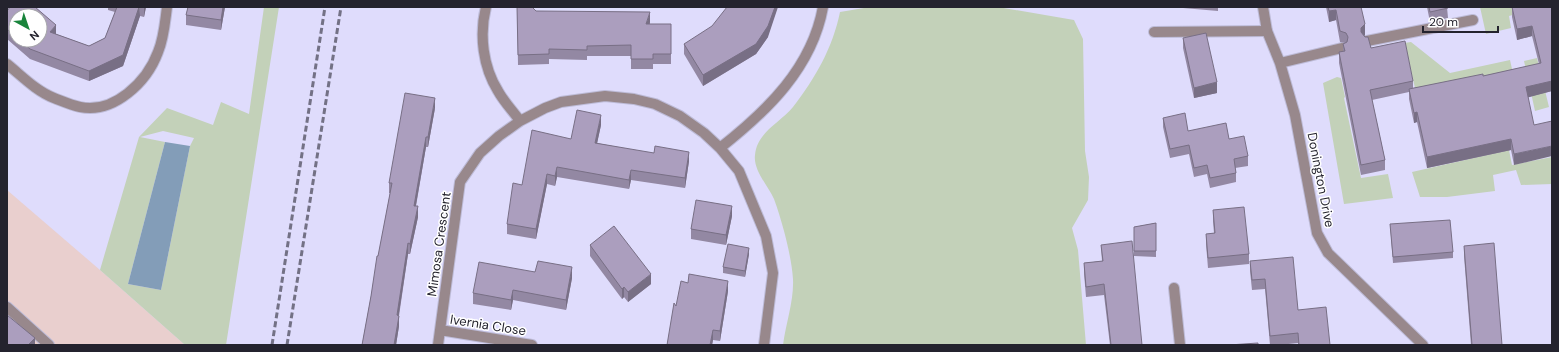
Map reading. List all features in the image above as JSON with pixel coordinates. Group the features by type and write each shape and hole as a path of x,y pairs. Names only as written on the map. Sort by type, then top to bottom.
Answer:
{"street":[{"path":"7,64 35,87 53,98 81,107 106,105 128,94 147,73 159,51 167,7"},
{"path":"486,7 482,38 488,70 498,91 520,121"},
{"path":"720,148 770,104 799,69 812,45 823,7"},
{"name":"Donington Drive","path":"1263,7 1267,31 1280,63 1295,115 1317,233 1328,253 1423,345"},
{"path":"1367,42 1473,20"},
{"path":"1154,32 1267,31"},
{"path":"1280,63 1342,48"},
{"name":"Mimosa Crescent","path":"438,345 460,182 480,153 499,136 520,121 545,108 561,102 605,96 634,99 655,104 680,116 704,133 720,148 739,171 766,236 773,273 764,345"},
{"path":"1174,288 1180,345"},
{"path":"7,307 48,345"},
{"name":"Ivernia Close","path":"440,330 532,345"}],"shaded area":[{"path":"7,190 100,270 185,345 7,345"}],"green space":[{"path":"264,7 279,7 226,345 185,345 100,270 139,137 167,108 213,125 221,102 249,114","holes":["163,131 194,138 190,146 161,290 128,284 165,142 140,137"]},
{"path":"870,7 998,7 1074,20 1083,39 1085,151 1089,177 1088,200 1072,228 1078,250 1086,345 783,345 792,296 792,267 781,219 774,199 756,166 755,155 757,147 764,134 793,107 816,74 833,38 840,12"},
{"path":"1480,7 1531,7 1532,10 1509,16 1511,28 1486,34"},
{"path":"1411,42 1450,73 1510,60 1514,78 1417,96 1404,43"},
{"path":"1537,58 1549,107 1535,111 1524,61"},
{"path":"1337,77 1341,78 1361,178 1388,174 1393,198 1344,204 1323,83"},
{"path":"1509,150 1512,165 1552,157 1552,184 1521,185 1516,170 1493,175 1495,191 1447,197 1420,197 1412,172"}],"water":[{"path":"165,142 190,146 161,290 128,284"}],"building":[{"path":"35,7 36,8 9,8"},
{"path":"117,7 139,7 123,55 89,71 29,48 48,48 48,18 56,25 50,32 89,46 105,38"},
{"path":"188,7 223,7 221,20 186,15"},
{"path":"517,7 532,7 536,11 650,12 646,24 671,24 671,54 653,54 653,59 631,59 631,45 587,46 587,50 549,49 549,54 518,55"},
{"path":"727,7 775,7 768,26 756,44 703,75 684,44 712,26"},
{"path":"1328,7 1361,7 1365,24 1361,28 1361,32 1365,37 1368,37 1371,48 1405,41 1413,81 1370,90 1385,160 1361,165 1339,52 1345,51 1343,44 1347,42 1348,37 1346,33 1340,31 1336,10 1329,11"},
{"path":"1429,7 1447,7 1448,8 1430,12"},
{"path":"1512,7 1552,7 1552,81 1526,87 1534,125 1552,121 1552,146 1514,154 1511,139 1427,157 1417,112 1414,113 1409,89 1483,74 1483,76 1541,63 1532,26 1517,29"},
{"path":"8,10 8,30 7,29"},
{"path":"1206,33 1217,82 1194,88 1183,38"},
{"path":"405,93 435,98 428,137 426,137 414,206 418,206 410,244 408,243 394,345 362,345 377,256 392,183 389,183"},
{"path":"577,110 601,115 595,143 654,153 655,146 689,152 685,178 631,170 629,180 557,167 555,176 547,174 536,229 507,224 513,183 522,185 532,130 571,139"},
{"path":"1185,113 1188,131 1226,123 1229,139 1244,136 1248,156 1234,159 1236,173 1210,178 1207,165 1194,168 1189,145 1170,149 1163,118"},
{"path":"696,200 732,206 726,235 691,229"},
{"path":"1244,207 1249,254 1208,258 1206,234 1215,233 1213,210"},
{"path":"1450,220 1453,252 1393,257 1390,224"},
{"path":"1156,223 1156,251 1134,251 1134,227"},
{"path":"614,226 651,274 628,292 624,287 622,289 590,245"},
{"path":"1132,241 1142,345 1111,345 1104,284 1086,287 1084,263 1103,261 1101,245"},
{"path":"1494,243 1502,345 1472,345 1464,246"},
{"path":"728,244 749,248 745,271 723,267"},
{"path":"1293,257 1298,310 1326,307 1330,345 1299,345 1298,333 1270,336 1265,279 1252,280 1250,261"},
{"path":"538,261 572,267 566,300 513,290 511,300 473,293 479,262 535,272"},
{"path":"689,274 728,281 720,331 713,330 710,345 667,345 674,303 676,306 681,281 688,283"},
{"path":"7,315 35,338 28,345 7,345"},
{"path":"1258,343 1258,345 1229,345"}],"railway":[{"path":"272,345 325,7"},
{"path":"287,345 341,7"}]}
